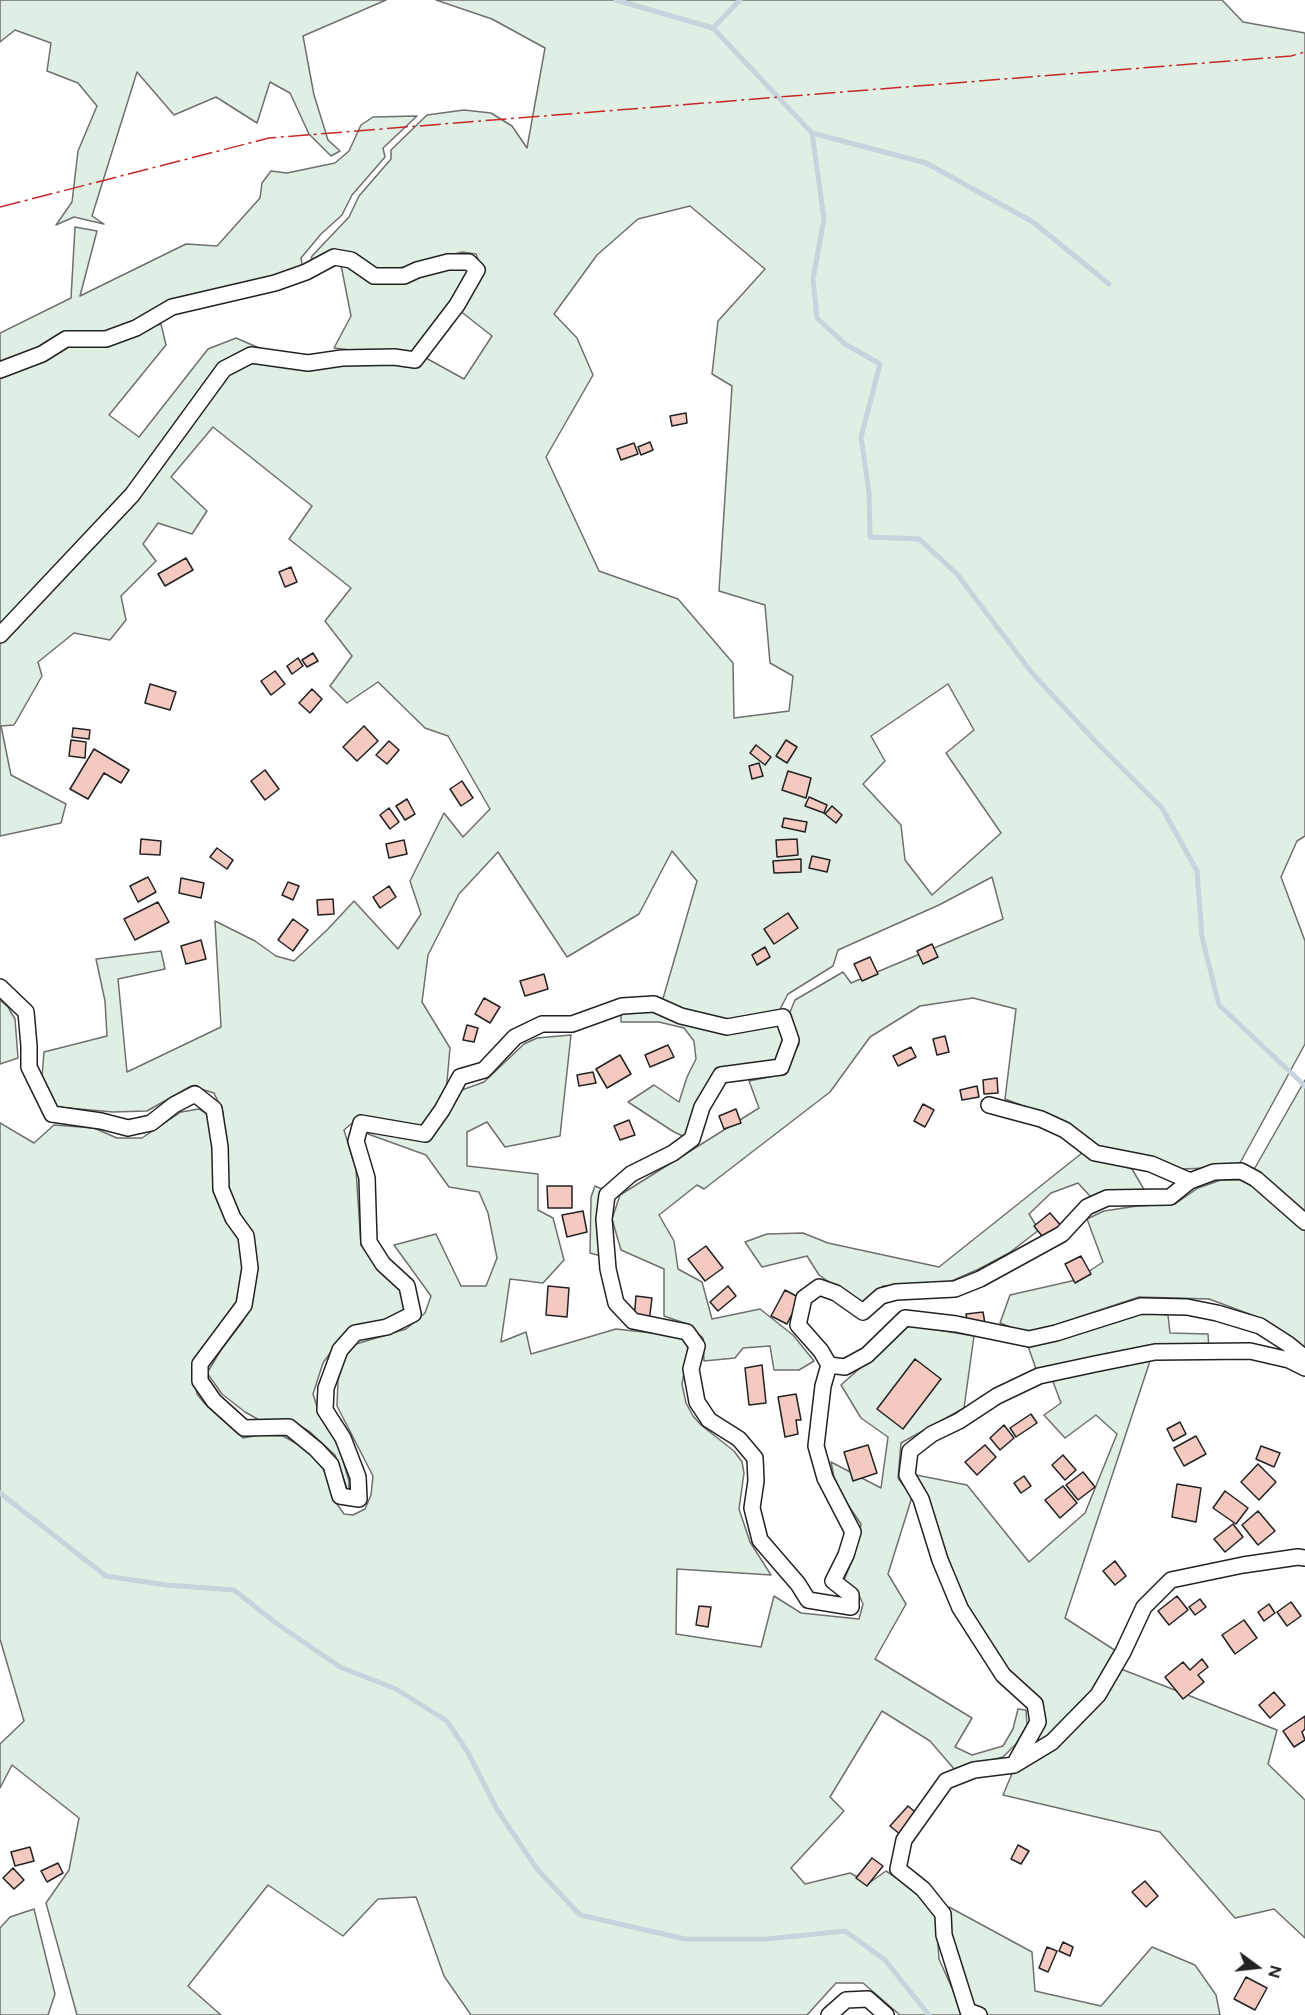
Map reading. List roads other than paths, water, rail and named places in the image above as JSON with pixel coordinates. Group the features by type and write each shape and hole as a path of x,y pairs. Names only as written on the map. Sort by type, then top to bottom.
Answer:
{"street":[{"path":"0,370 42,354 66,339 106,339 135,328 172,307 275,283 306,272 334,257 351,260 374,276 404,276 448,262 470,262 477,270 457,305 415,360 394,357 342,358 308,363 251,355 224,369 132,495 0,634"},
{"path":"0,987 26,1012 29,1067 52,1114 101,1121 128,1128 151,1123 174,1105 195,1094 214,1109 220,1147 221,1189 233,1218 246,1236 250,1268 244,1305 200,1364 200,1381 214,1401 244,1428 289,1427 316,1449 331,1465 340,1496 359,1499 358,1477 343,1438 325,1410 326,1388 340,1350 356,1333 387,1327 413,1314 407,1286 383,1264 369,1242 367,1178 356,1141 361,1123 425,1134 442,1110 460,1077 484,1070 515,1037 542,1024 572,1024 622,1006 654,1004 681,1016 727,1027 783,1017 791,1040 781,1067 721,1075 702,1107 692,1140 631,1174 608,1195 604,1219 608,1269 616,1303 633,1322 687,1332 697,1346 691,1369 697,1402 709,1420 739,1439 755,1458 756,1481 752,1508 759,1540 798,1584 808,1600 851,1607 852,1594 833,1581 846,1555 853,1532 825,1478 816,1446 823,1386 829,1365 821,1351 798,1324 804,1298 819,1287 836,1293 863,1312 881,1296 896,1292 955,1289 980,1279 1062,1234 1087,1207 1107,1198 1170,1197 1190,1182 1214,1172 1241,1171 1256,1179 1305,1222"},
{"path":"989,1105 1041,1119 1065,1130 1095,1153 1151,1164 1190,1182"},
{"path":"829,1365 845,1367 867,1355 905,1318 956,1324 1029,1339 1056,1333 1141,1306 1187,1307 1260,1326 1305,1358"},
{"path":"1014,1765 1038,1722 1035,1704 1004,1675 960,1608 940,1560 921,1499 907,1475 910,1452 932,1434 959,1421 997,1396 1039,1376 1095,1364 1155,1352 1250,1352 1289,1360 1305,1368"},
{"path":"979,2015 968,2011 944,1935 943,1914 923,1889 898,1869 904,1840 946,1781 974,1770 1014,1765 1052,1742 1098,1695 1144,1607 1171,1581 1243,1565 1305,1558"},
{"path":"829,2015 846,2000 868,1999 886,2015"}],"waterway":[{"path":"616,0 713,28 812,133 926,163 1033,222 1109,284"},
{"path":"713,28 740,0"},
{"path":"812,133 824,219 813,279 817,318 845,344 880,364 861,437 869,493 870,537 919,539 957,574 1032,673 1162,808 1197,871 1202,937 1219,1005 1305,1086"},
{"path":"0,1493 106,1576 166,1585 234,1590 276,1623 340,1667 396,1689 447,1721 467,1751 498,1811 537,1869 580,1915 685,1939 767,1939 845,1931 885,1960 929,2015"}]}
